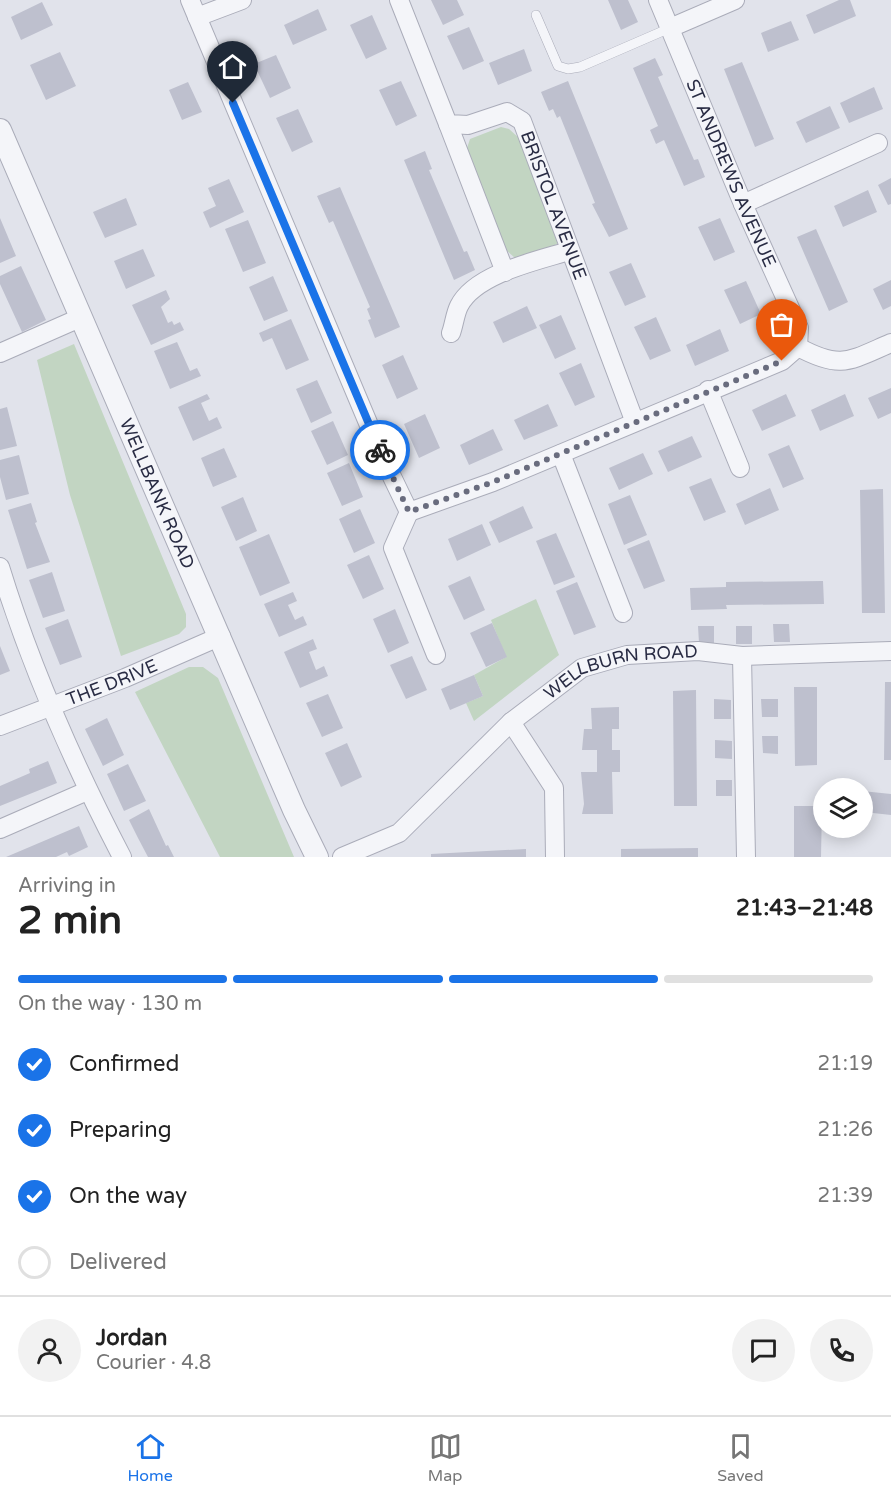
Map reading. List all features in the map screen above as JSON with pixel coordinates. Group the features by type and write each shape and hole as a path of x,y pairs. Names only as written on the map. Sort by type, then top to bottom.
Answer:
{"street":[{"path":"190,0 382,456 409,512"},
{"path":"197,17 242,0"},
{"path":"399,0 505,272"},
{"name":"ST ANDREWS AVENUE","path":"658,0 743,204 799,328 798,347"},
{"path":"670,28 735,0"},
{"name":"BRISTOL AVENUE","path":"448,123 468,125 507,112 522,121 634,420"},
{"name":"WELLBANK ROAD","path":"0,130 221,636 294,810 317,857"},
{"path":"743,204 878,143"},
{"path":"451,333 459,306 474,288 505,272 569,251"},
{"path":"0,353 82,317"},
{"path":"436,655 393,548 409,512 561,454 634,420 782,361 798,347 824,359 845,363 891,343"},
{"path":"708,390 740,468"},
{"path":"561,454 624,613"},
{"path":"0,567 8,618 87,791 122,857"},
{"name":"THE DRIVE","path":"0,726 125,678 221,636"},
{"name":"WELLBURN ROAD","path":"342,857 399,833 510,722 582,668 627,655 698,651 742,656 891,651"},
{"path":"742,656 746,857"},
{"path":"510,722 554,788 555,857"},
{"path":"0,829 87,791"}],"lane":[{"path":"536,15 558,66 568,69 580,67 670,28"}],"green space":[{"path":"501,127 509,129 519,138 560,236 557,244 525,258 515,258 506,250 466,151 470,139"},
{"path":"74,344 186,614 186,627 179,634 121,656 70,495 37,360"},
{"path":"536,599 559,655 474,721 466,703 483,696 474,675 506,657 491,620"},
{"path":"189,667 203,667 218,678 294,857 220,857 135,692"}],"building":[{"path":"431,0 457,0 464,15 443,25"},
{"path":"608,0 628,0 638,22 621,30"},
{"path":"839,0 850,0 856,16 814,34 806,15"},
{"path":"42,2 53,25 21,40 11,17"},
{"path":"318,9 327,30 293,45 284,25"},
{"path":"372,15 387,49 366,59 350,25"},
{"path":"791,21 799,40 768,52 761,33"},
{"path":"469,27 484,61 463,70 447,36"},
{"path":"524,49 532,71 498,85 489,63"},
{"path":"60,52 76,86 46,100 30,65"},
{"path":"276,55 291,88 270,98 254,64"},
{"path":"655,58 663,75 658,77 694,160 698,159 705,177 684,186 664,140 656,144 650,130 658,126 633,68"},
{"path":"742,62 774,139 755,147 724,69"},
{"path":"401,81 417,116 396,126 379,90"},
{"path":"568,81 628,229 609,237 592,204 595,203 560,116 557,118 553,109 549,111 541,92"},
{"path":"188,82 202,112 182,120 169,90"},
{"path":"874,87 883,109 849,123 840,103"},
{"path":"830,106 840,128 806,143 796,122"},
{"path":"298,109 313,142 292,152 276,118"},
{"path":"425,151 432,169 429,170 464,252 467,251 475,270 454,280 404,160"},
{"path":"891,178 891,204 888,205 878,185"},
{"path":"229,179 244,212 210,228 203,212 216,206 208,188"},
{"path":"340,187 400,327 375,338 368,320 371,319 367,309 370,307 333,221 329,223 317,196"},
{"path":"868,190 877,212 843,227 834,206"},
{"path":"126,198 137,225 105,238 93,212"},
{"path":"0,218 16,256 0,263"},
{"path":"720,218 735,252 714,261 698,227"},
{"path":"248,220 266,263 243,272 225,229"},
{"path":"816,229 848,302 829,311 797,237"},
{"path":"143,249 155,276 126,289 114,261"},
{"path":"631,263 646,297 625,306 609,272"},
{"path":"21,266 46,320 22,332 0,284 0,276"},
{"path":"273,276 288,311 264,321 249,287"},
{"path":"891,280 891,306 883,310 873,289"},
{"path":"746,281 761,314 740,324 724,290"},
{"path":"166,290 170,299 161,307 168,323 172,321 174,325 180,322 184,330 151,345 132,305"},
{"path":"527,306 537,328 503,343 493,322"},
{"path":"561,315 576,349 555,359 539,325"},
{"path":"656,317 671,351 650,360 634,327"},
{"path":"291,319 309,360 286,370 272,338 263,342 259,333"},
{"path":"720,329 729,351 695,366 686,345"},
{"path":"177,342 190,371 197,368 201,376 170,389 154,351"},
{"path":"403,355 418,389 397,399 382,365"},
{"path":"581,363 595,397 575,406 559,373"},
{"path":"317,380 332,413 311,423 296,389"},
{"path":"891,388 891,413 878,419 868,398"},
{"path":"207,394 210,399 201,403 209,421 217,417 222,428 193,441 178,407"},
{"path":"786,394 796,416 762,431 752,410"},
{"path":"845,394 854,416 820,431 811,410"},
{"path":"548,404 558,426 524,440 514,420"},
{"path":"7,407 17,446 0,450 0,409"},
{"path":"425,414 440,448 419,458 404,424"},
{"path":"333,421 348,455 327,465 311,431"},
{"path":"493,429 503,450 469,465 460,445"},
{"path":"692,436 702,457 668,472 658,451"},
{"path":"789,445 804,479 783,488 768,454"},
{"path":"224,448 237,477 213,487 201,458"},
{"path":"643,453 653,474 619,490 609,468"},
{"path":"19,455 29,494 6,500 0,477 0,460"},
{"path":"349,463 363,497 342,506 327,473"},
{"path":"711,478 726,512 704,521 689,487"},
{"path":"770,488 779,510 745,525 736,504"},
{"path":"883,489 885,613 862,613 860,490"},
{"path":"630,495 647,535 624,545 608,504"},
{"path":"243,497 257,531 236,541 221,507"},
{"path":"31,503 37,522 35,523 50,562 27,569 8,510"},
{"path":"523,506 533,528 499,543 489,522"},
{"path":"360,509 375,543 354,553 339,519"},
{"path":"482,524 491,545 457,561 448,539"},
{"path":"556,533 575,577 554,585 536,541"},
{"path":"269,534 290,583 260,596 239,547"},
{"path":"649,540 665,581 644,589 627,549"},
{"path":"369,555 384,589 363,599 347,565"},
{"path":"52,572 65,611 43,618 29,580"},
{"path":"470,576 485,610 464,620 448,586"},
{"path":"823,581 824,604 726,605 727,609 691,610 690,588 726,587 726,582"},
{"path":"577,582 596,627 574,635 556,591"},
{"path":"293,592 297,601 288,605 295,620 303,616 307,625 279,637 264,604"},
{"path":"395,609 409,643 388,653 373,619"},
{"path":"68,619 82,657 60,665 45,628"},
{"path":"492,623 507,657 486,667 470,633"},
{"path":"773,624 789,624 790,642 774,642"},
{"path":"698,626 714,626 714,643 699,643"},
{"path":"736,626 752,626 752,644 736,644"},
{"path":"313,639 317,649 309,652 316,670 324,666 328,676 300,688 284,652"},
{"path":"0,646 10,671 0,675"},
{"path":"412,656 427,690 406,699 390,665"},
{"path":"474,675 483,696 450,710 441,689"},
{"path":"885,682 891,682 891,760 884,760"},
{"path":"794,687 817,687 817,765 795,766"},
{"path":"696,690 697,806 674,806 673,691"},
{"path":"328,694 343,728 322,737 306,703"},
{"path":"714,699 731,700 731,719 714,719"},
{"path":"761,699 778,699 778,717 762,717"},
{"path":"619,707 619,729 612,729 612,750 620,750 620,772 612,772 613,814 582,814 584,804 581,772 597,772 597,750 582,750 584,729 592,729 591,708"},
{"path":"107,718 124,755 103,766 85,729"},
{"path":"762,736 778,736 778,754 763,753"},
{"path":"715,740 732,741 732,759 715,758"},
{"path":"347,743 362,777 341,787 325,753"},
{"path":"48,761 57,783 0,806 0,786 30,773 29,769"},
{"path":"128,764 146,801 124,811 107,774"},
{"path":"716,780 732,780 732,796 716,796"},
{"path":"873,792 891,794 891,815 873,813"},
{"path":"794,806 813,806 813,838 821,838 821,857 794,857"},
{"path":"149,809 166,846 168,845 174,857 148,857 138,838 129,820"},
{"path":"79,826 88,847 69,856 67,852 56,857 6,857"},
{"path":"698,848 698,857 621,857 621,849"},
{"path":"526,849 526,857 431,857 431,854"}],"way so far":[{"path":"380,450 409,512 493,482 634,420 782,361"}],"route":[{"path":"233,103 380,450"}]}
